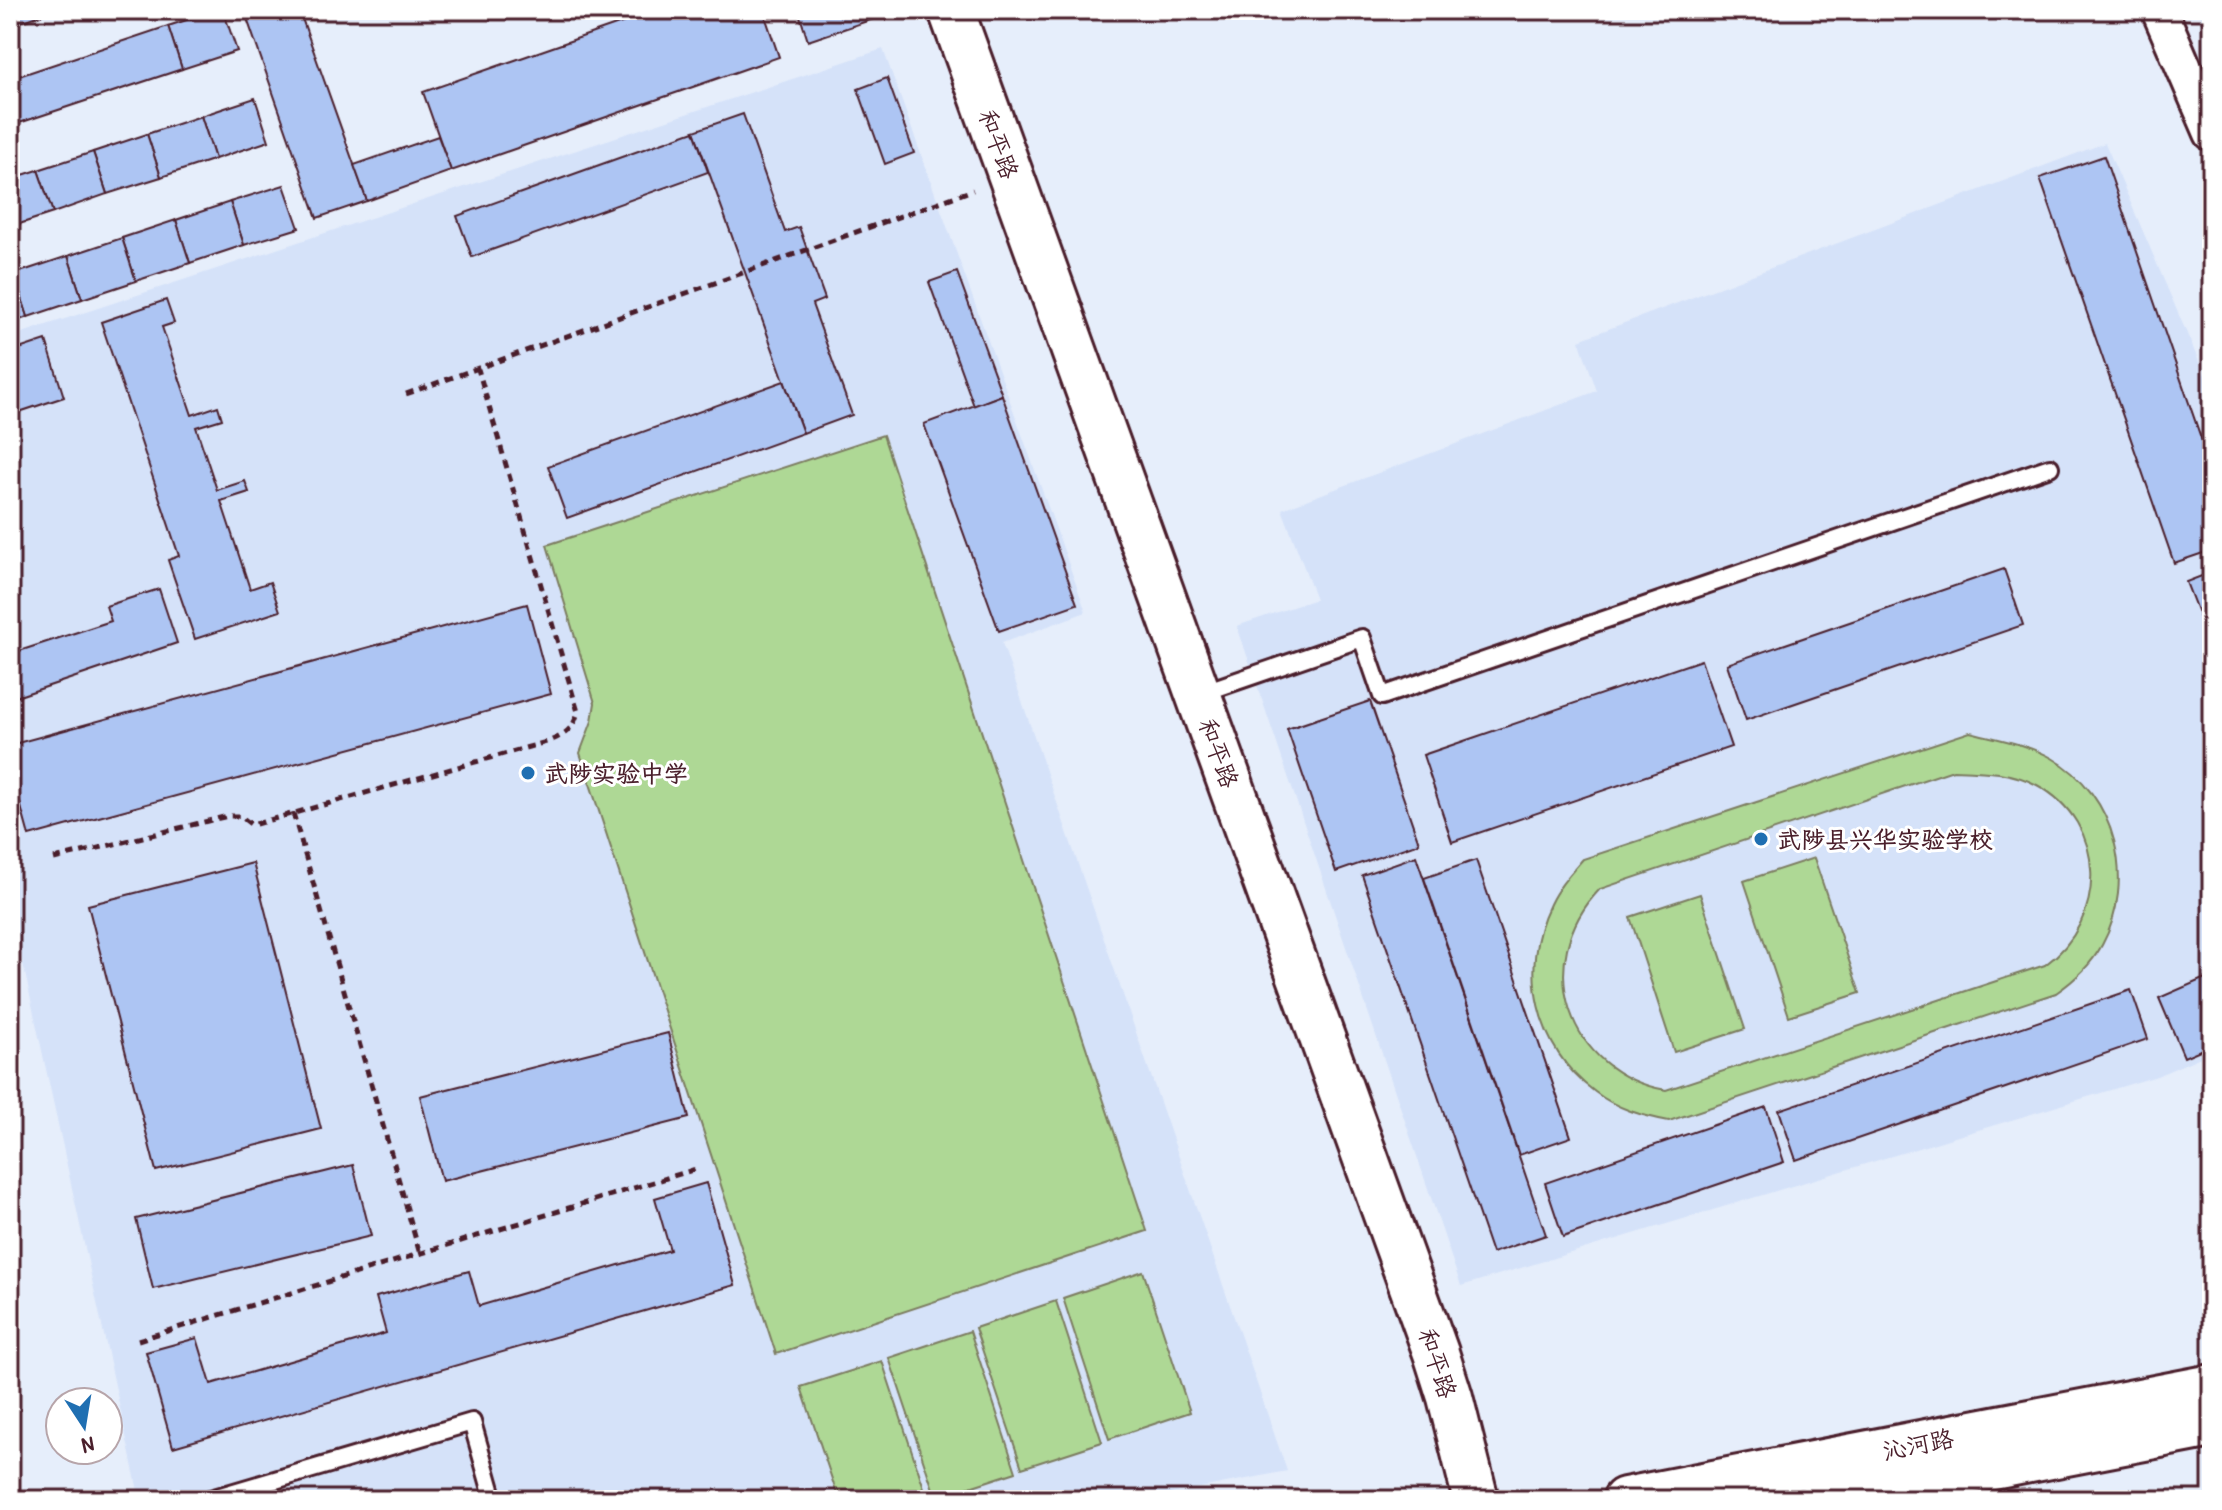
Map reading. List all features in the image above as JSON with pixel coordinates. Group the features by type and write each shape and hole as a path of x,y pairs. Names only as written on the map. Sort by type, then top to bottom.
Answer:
{"street":[{"name":"和平路","path":"951,10 1436,1353 1476,1500"},
{"path":"2159,10 2212,133"},
{"name":"沁河路","path":"1625,1500 2212,1387"},
{"name":"沁河路","path":"1821,1500 2212,1425"}],"lane":[{"path":"1198,694 1362,638 1382,696 2050,467"},
{"path":"207,1500 472,1422 494,1500"}],"path":[{"path":"406,394 1011,176"},
{"path":"54,859 228,816 240,816 252,825 566,734 578,712 478,369"},
{"path":"293,813 420,1254"},
{"path":"138,1340 696,1169"}],"shaded area":[{"name":"武陟实验中学","path":"883,49 1086,612 1002,643 1287,1471 1139,1500 140,1500 124,1427 124,1386 115,1386 10,904 10,337"},
{"name":"武陟县兴华实验学校","path":"2105,143 2212,392 2212,1052 2157,1076 1461,1286 1237,626 1316,599 1282,509 1597,391 1579,340"}],"green space":[{"path":"883,435 1147,1231 776,1354 580,753 595,703 547,545"},
{"path":"1970,732 2012,742 2052,758 2074,774 2092,793 2114,841 2118,894 2113,920 2098,952 2082,972 2056,993 1669,1121 1630,1111 1595,1092 1575,1074 1546,1031 1538,1006 1535,981 1535,955 1540,929 1557,892 1583,859","holes":["1953,770 1985,771 2027,780 2060,802 2077,823 2087,847 2091,872 2089,898 2080,923 2066,946 2045,965 1666,1090 1632,1079 1604,1062 1584,1038 1570,1010 1564,980 1567,949 1579,918 1600,889"]},
{"path":"1814,858 1860,993 1789,1016 1744,881"},
{"path":"1700,894 1745,1029 1674,1052 1630,917"},
{"path":"1143,1271 1190,1412 1109,1439 1063,1298"},
{"path":"1056,1301 1102,1442 1022,1468 975,1328"},
{"path":"970,1331 1016,1472 936,1498 889,1358"},
{"path":"882,1361 928,1500 839,1500 801,1387"}],"building":[{"path":"10,10 49,10 49,12 10,26"},
{"path":"223,10 237,51 182,69 168,26"},
{"path":"244,10 299,10 367,201 317,218"},
{"path":"659,10 763,10 779,57 451,171 423,92"},
{"path":"798,10 874,10 876,18 808,41"},
{"path":"168,26 182,69 10,126 10,79"},
{"path":"887,78 914,153 885,164 858,89"},
{"path":"255,98 269,141 215,159 201,116"},
{"path":"743,114 785,232 799,227 825,299 812,304 852,415 803,433 694,131"},
{"path":"201,116 215,159 161,177 147,134"},
{"path":"694,131 708,172 472,257 457,216"},
{"path":"147,134 161,177 107,194 93,152"},
{"path":"438,136 451,171 367,201 354,165"},
{"path":"93,152 107,194 53,213 38,170"},
{"path":"2104,156 2212,470 2212,550 2174,563 2040,178"},
{"path":"38,170 53,213 10,227 10,179"},
{"path":"284,185 299,228 244,245 230,202"},
{"path":"230,202 244,245 190,263 176,220"},
{"path":"176,220 190,263 136,281 122,238"},
{"path":"122,238 136,281 82,299 68,256"},
{"path":"68,256 82,299 28,317 14,274"},
{"path":"957,272 1002,395 974,406 929,282"},
{"path":"14,274 28,317 10,323 10,275"},
{"path":"166,300 174,323 162,327 192,415 218,406 222,419 196,427 217,490 245,481 249,492 221,501 250,589 270,582 280,611 195,639 168,560 179,556 101,322"},
{"path":"46,340 64,397 10,415 10,352"},
{"path":"784,381 803,433 567,518 548,466"},
{"path":"1002,395 1077,604 999,631 924,424"},
{"path":"2004,569 2023,625 1746,720 1727,664"},
{"path":"2212,572 2212,649 2186,582"},
{"path":"159,589 177,643 10,699 10,654 111,621 106,606"},
{"path":"527,604 551,694 29,836 10,766 10,745"},
{"path":"1701,660 1731,747 1452,842 1423,755"},
{"path":"1370,701 1419,843 1336,872 1287,729"},
{"path":"1416,856 1546,1235 1492,1253 1362,875"},
{"path":"1476,860 1571,1137 1519,1155 1424,878"},
{"path":"253,863 321,1129 156,1171 88,905"},
{"path":"2212,975 2212,1045 2184,1057 2159,998"},
{"path":"2131,990 2148,1039 1796,1160 1779,1110"},
{"path":"668,1033 689,1118 442,1181 420,1096"},
{"path":"1766,1107 1784,1162 1563,1237 1545,1183"},
{"path":"353,1165 371,1236 153,1289 136,1219"},
{"path":"706,1183 735,1285 173,1447 146,1352 197,1338 211,1384 386,1333 376,1297 469,1271 479,1306 670,1250 655,1198"}],"place":[{"name":"武陟实验中学","path":"528,773"},
{"name":"武陟县兴华实验学校","path":"1761,839"}]}
